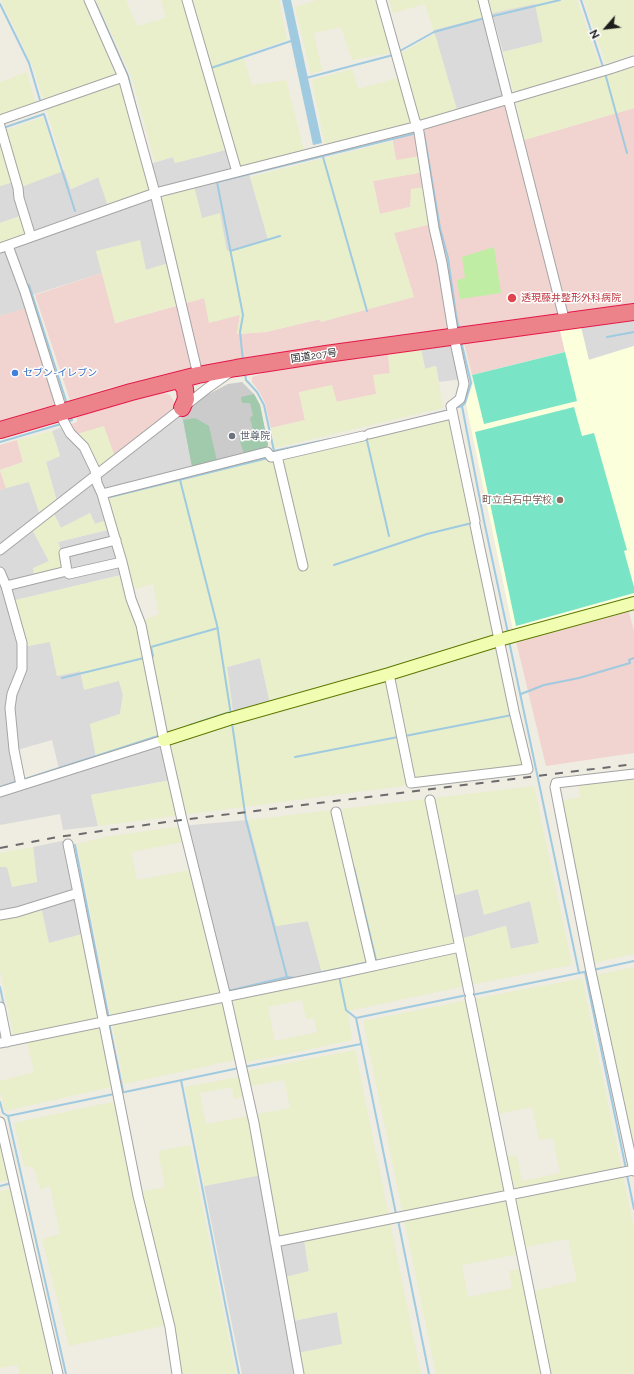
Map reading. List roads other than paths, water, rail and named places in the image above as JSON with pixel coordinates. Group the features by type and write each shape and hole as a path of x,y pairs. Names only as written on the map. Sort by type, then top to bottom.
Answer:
{"highway":[{"name":"国道207号","path":"0,430 65,416 131,392 198,375 326,354 634,312"},
{"path":"179,380 185,389 186,399 182,408"}],"street":[{"path":"89,0 123,77 155,193 198,375"},
{"path":"187,0 237,172"},
{"path":"102,494 267,452 271,457 277,456 366,435 452,410 460,399 464,384 458,337 434,228 419,130 415,121 381,0"},
{"path":"484,0 565,322"},
{"path":"299,1374 254,1123 226,996 198,886 163,736 141,625 131,599 116,540 95,476 95,470 84,447 70,434 25,292 4,247 155,193 321,150 419,130 508,99 605,71 634,61"},
{"path":"0,120 123,77"},
{"path":"1,128 18,188 19,198 31,237"},
{"path":"0,550 209,387 241,367"},
{"path":"389,674 411,783 528,769 515,714 505,638 475,523 452,410"},
{"path":"277,456 303,566"},
{"path":"116,540 64,553 68,571 69,574 122,562"},
{"path":"6,586 68,571"},
{"path":"0,572 6,586 22,642 22,669 12,694 10,708 14,750 20,782"},
{"path":"0,792 20,782 163,736 389,674 505,638 634,603"},
{"path":"275,1242 631,1171 555,787 556,783 634,774"},
{"path":"430,800 546,1374"},
{"path":"336,812 371,963"},
{"path":"68,844 107,1021 118,1093 138,1196 170,1327 177,1374"},
{"path":"0,914 17,912 78,893"},
{"path":"0,1007 5,1040 338,974 371,963 460,947"},
{"path":"0,1122 58,1374"}],"water":[{"path":"282,0 291,0 322,143 313,145"}],"waterway":[{"path":"489,17 560,0"},
{"path":"581,0 603,67"},
{"path":"0,4 29,63 40,100"},
{"path":"96,4 128,76 140,123"},
{"path":"398,52 434,32 485,18"},
{"path":"211,68 294,40"},
{"path":"306,78 393,55"},
{"path":"605,73 627,153"},
{"path":"3,128 44,114 75,211"},
{"path":"243,361 240,332 243,315 217,182 417,133"},
{"path":"424,133 440,228 448,258 459,329"},
{"path":"323,157 367,311"},
{"path":"230,251 280,236"},
{"path":"29,285 67,404"},
{"path":"607,337 634,332"},
{"path":"461,341 471,383 465,403 462,406 484,521 508,633"},
{"path":"245,373 246,380 257,392 264,405 274,451 330,439"},
{"path":"454,408 462,406"},
{"path":"429,415 450,410"},
{"path":"67,422 72,420 70,416"},
{"path":"0,442 61,424"},
{"path":"365,432 389,536"},
{"path":"110,497 268,458"},
{"path":"180,480 217,625 231,715"},
{"path":"334,565 427,534 472,523"},
{"path":"150,656 153,656 151,647 218,628"},
{"path":"509,641 579,973"},
{"path":"62,678 144,658"},
{"path":"521,694 544,685 579,678 630,663 629,660 634,658"},
{"path":"190,725 230,712"},
{"path":"405,736 512,715"},
{"path":"228,991 287,977 246,820 232,723"},
{"path":"22,780 161,735"},
{"path":"295,757 398,737"},
{"path":"0,787 18,781"},
{"path":"75,845 109,1019"},
{"path":"354,868 376,960 374,961"},
{"path":"593,970 634,961"},
{"path":"337,969 369,962"},
{"path":"300,977 338,970"},
{"path":"472,995 589,971"},
{"path":"585,972 626,1169"},
{"path":"339,976 346,1010 356,1018"},
{"path":"287,977 295,978"},
{"path":"0,987 4,1006"},
{"path":"396,1214 356,1018 467,995"},
{"path":"109,1023 123,1091"},
{"path":"244,1067 361,1044"},
{"path":"120,1093 239,1068"},
{"path":"181,1080 239,1374"},
{"path":"66,1374 8,1116 114,1094"},
{"path":"0,1102 3,1113 8,1116"},
{"path":"627,1175 634,1209"},
{"path":"0,1186 12,1183"},
{"path":"398,1220 429,1374"}],"railway":[{"path":"0,848 58,837 174,821 634,764"}],"place":[{"name":"透現藤井整形外科病院","path":"512,298"},
{"name":"セブン-イレブン","path":"15,373"},
{"name":"世尊院","path":"232,436"},
{"name":"町立白石中学校","path":"560,500"}]}
